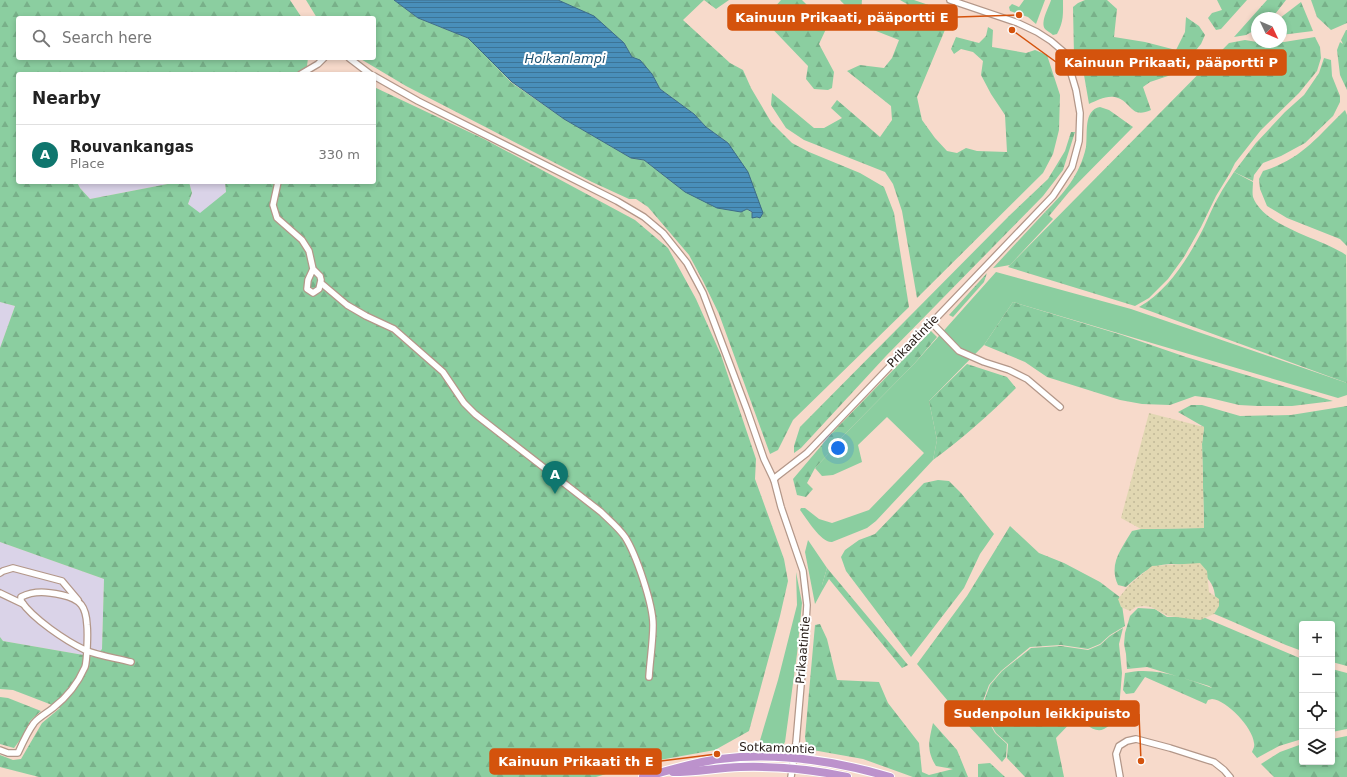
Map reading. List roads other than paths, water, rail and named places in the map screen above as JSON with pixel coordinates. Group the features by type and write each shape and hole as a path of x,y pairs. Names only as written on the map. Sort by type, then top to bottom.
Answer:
{"highway":[{"name":"Sotkamontie","path":"643,777 685,766 722,759 770,758 794,759 844,765 890,777"},
{"name":"Sotkamontie","path":"663,773 738,767 847,777"}],"street":[{"name":"Prikaatintie","path":"792,773 807,605 803,571 781,507 774,480 808,452 1053,196 1072,167 1079,142 1080,113 1076,90 1064,53 1038,32 1018,23 950,0"},
{"path":"304,72 322,60"},
{"path":"352,60 367,72"},
{"path":"376,77 424,104 617,201 644,217 663,233 687,263 703,293 748,410 764,459 774,480"},
{"path":"278,184 273,205 277,218 302,240 309,251 313,269 320,276 321,283 319,289 313,293 309,292 307,289 308,280 313,269"},
{"path":"321,283 347,305 394,329 443,372 464,403 475,414 601,512 620,531 631,547 652,608 653,624 649,677"},
{"path":"931,322 959,351 984,362 1009,370 1027,379 1060,407"},
{"path":"0,573 14,568 62,581 80,602 86,614 88,634 85,666 67,696 34,723 18,753 8,753 0,750"},
{"path":"23,604 21,601 21,596 29,592 42,592 64,596 80,602"},
{"path":"0,593 23,604 53,630 86,650 131,662"},
{"path":"1120,777 1116,754 1120,746 1127,741 1136,739 1207,760 1218,765 1230,777"},
{"path":"822,777 837,775"}],"water":[{"name":"Hoikanlampi","path":"394,0 558,0 594,16 624,43 632,57 640,60 652,74 660,89 694,114 706,127 728,143 748,172 763,213 760,218 752,218 752,212 747,209 741,212 717,208 685,192 644,160 631,158 564,119 512,82 468,38 418,18"}],"place":[{"name":"Kainuun Prikaati, pääportti E","path":"1019,15"},
{"name":"Kainuun Prikaati, pääportti P","path":"1012,30"},
{"name":"Rouvankangas","path":"555,494"},
{"name":"Kainuun Prikaati th E","path":"717,754"},
{"name":"Sudenpolun leikkipuisto","path":"1141,761"}]}
